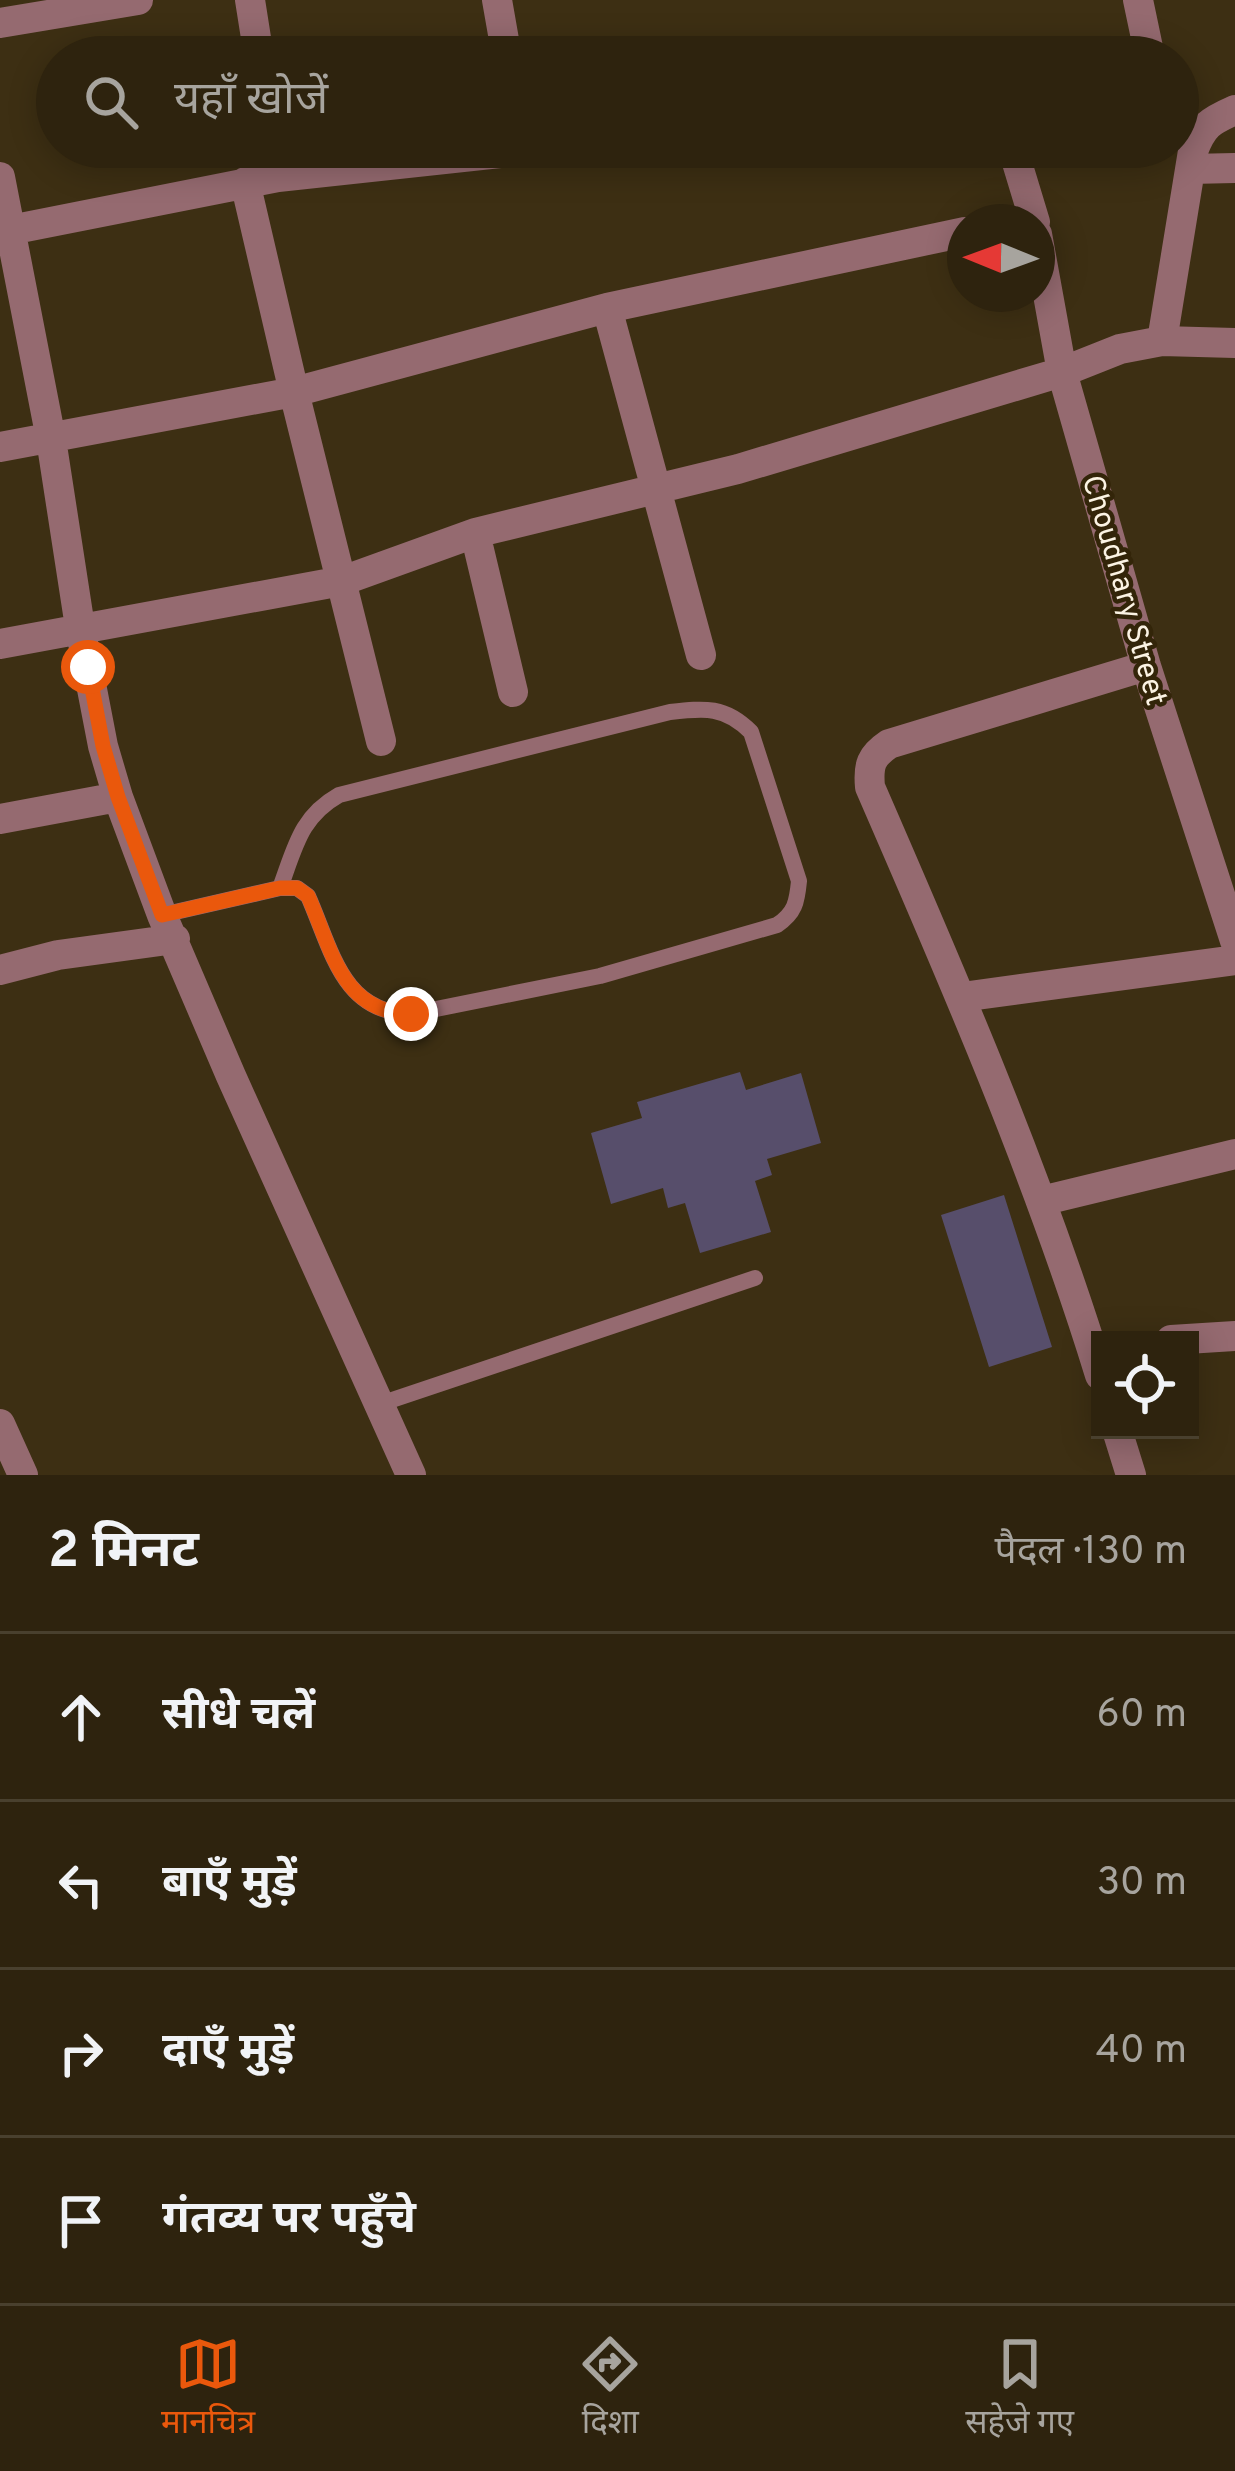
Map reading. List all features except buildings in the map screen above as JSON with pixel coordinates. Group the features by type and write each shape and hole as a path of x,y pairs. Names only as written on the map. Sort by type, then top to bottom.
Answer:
{"street":[{"path":"0,23 138,0"},
{"path":"250,0 256,36"},
{"path":"497,0 503,36"},
{"path":"1138,0 1146,36"},
{"path":"1199,135 1211,120 1235,110"},
{"path":"5,231 245,182 267,168"},
{"name":"Choudhary Street","path":"1018,168 1026,204"},
{"path":"1162,341 1190,169 1235,168"},
{"path":"0,177 5,231 51,439 80,627 118,797 231,1076 411,1475"},
{"path":"245,182 381,740"},
{"path":"0,446 294,392 607,308 947,236"},
{"path":"607,308 701,655"},
{"name":"Choudhary Street","path":"1049,312 1146,666 1235,941"},
{"path":"0,644 342,580 475,533 738,469 1062,372 1120,349 1162,341 1235,343"},
{"path":"475,533 513,692"},
{"path":"1091,1333 962,997 870,787 868,768 875,753 890,744 1146,666"},
{"path":"0,819 118,797"},
{"path":"0,970 168,927"},
{"path":"962,997 1235,960"},
{"path":"1041,1201 1235,1154"},
{"path":"1199,1338 1235,1336"},
{"path":"0,1424 23,1475"},
{"path":"1120,1439 1131,1475"}],"lane":[{"path":"168,927 280,888 297,888 308,896 355,993 390,1014 411,1014 600,976 777,925 791,915 799,880 751,732 737,718 700,709 670,712 339,795 320,806 304,825 280,888"},
{"path":"380,1404 755,1278"}],"route":[{"path":"88,667 118,797 162,915 297,888 308,896 355,993 390,1014 411,1014"}]}
